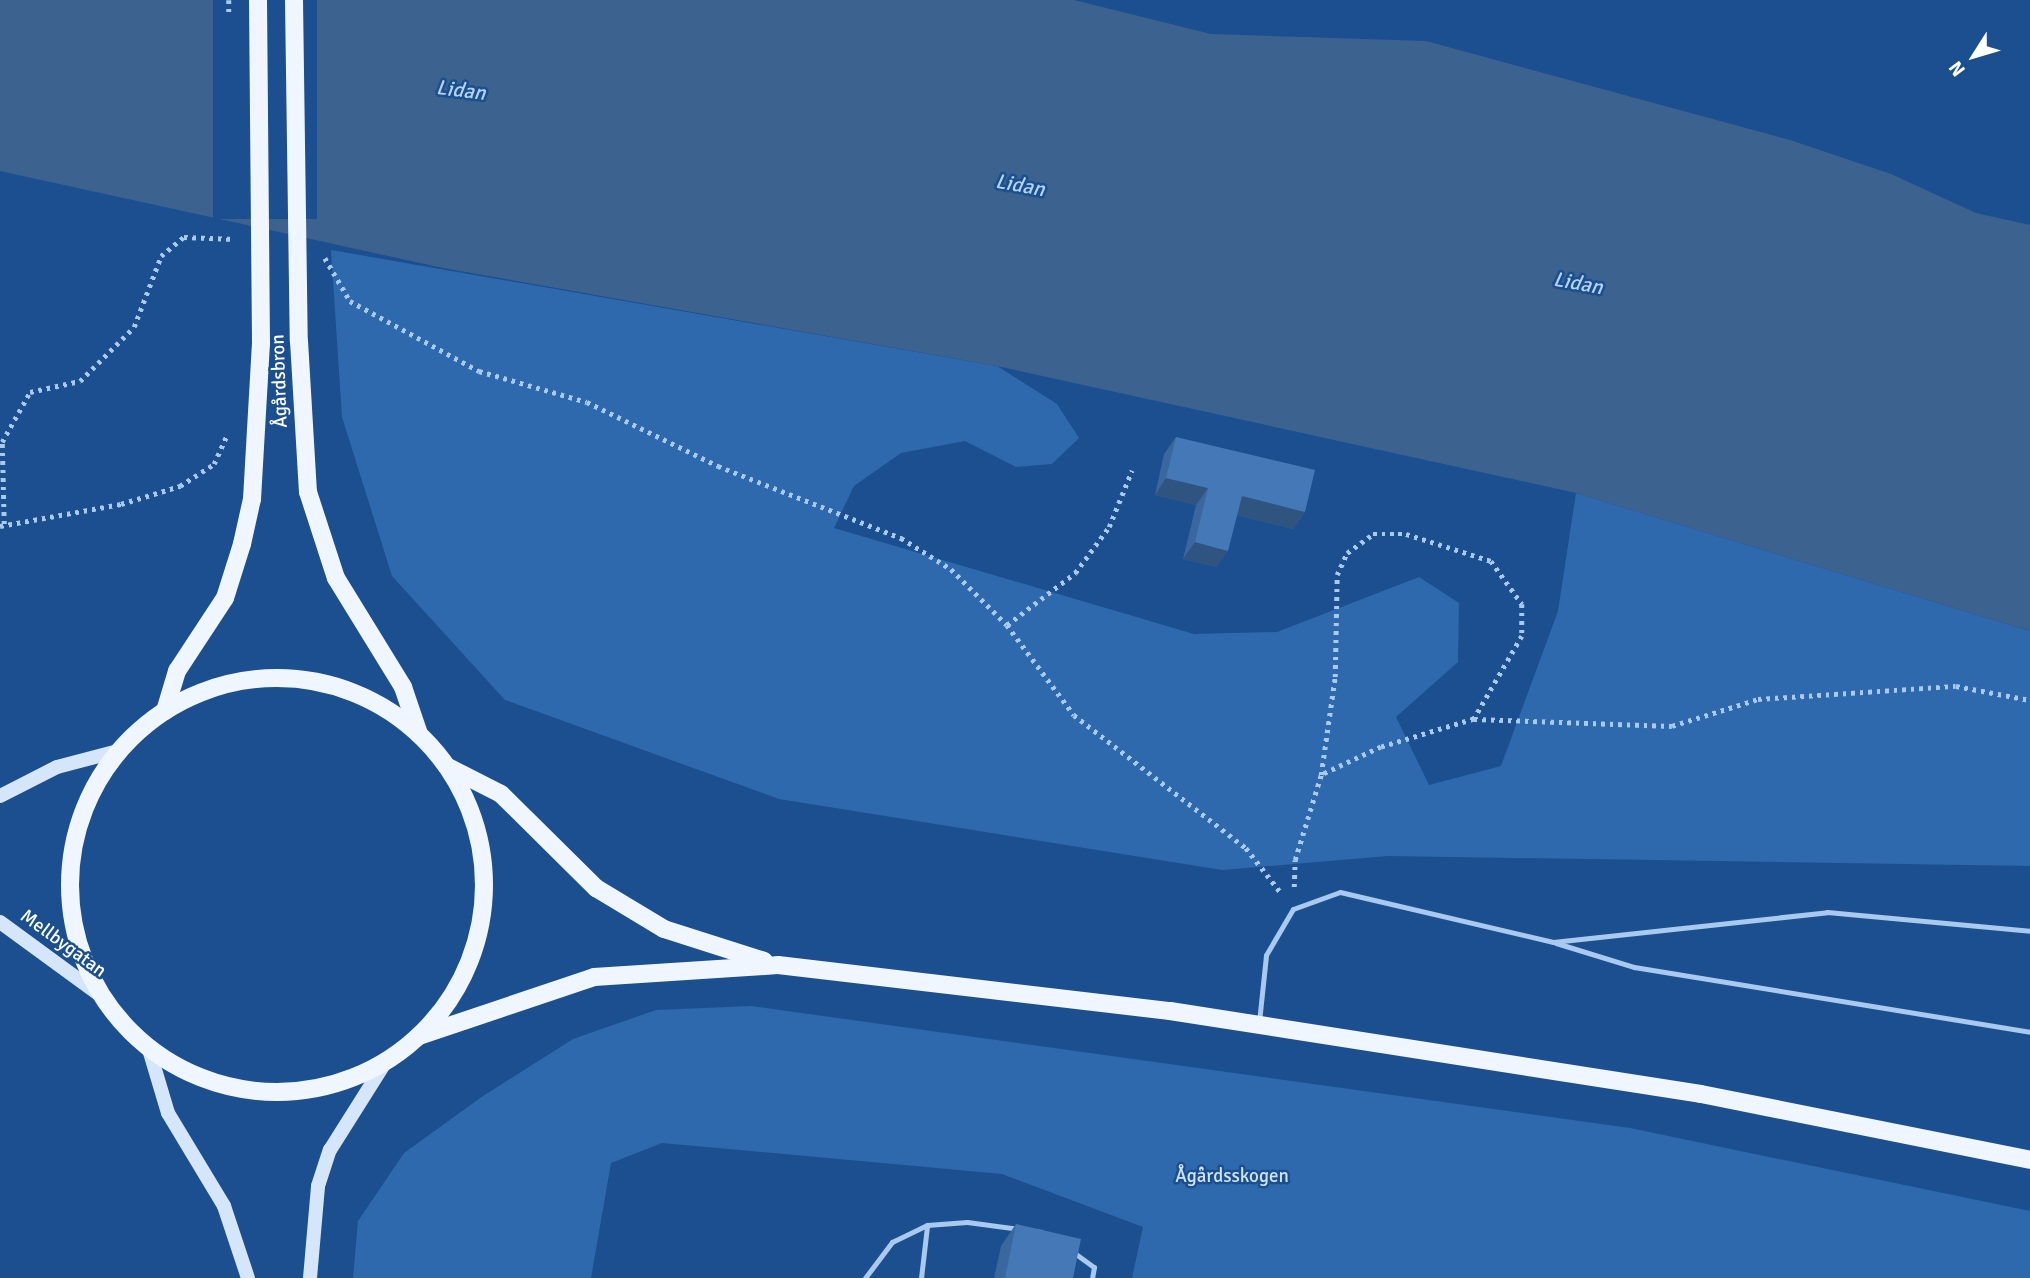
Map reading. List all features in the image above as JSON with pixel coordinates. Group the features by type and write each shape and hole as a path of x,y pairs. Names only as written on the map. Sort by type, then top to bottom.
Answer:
{"main road":[{"name":"Ågårdsbron","path":"164,711 177,671 225,598 242,544 252,499 261,344 258,0"},
{"name":"Ågårdsbron","path":"294,0 299,341 308,492 336,578 403,687 419,734"},
{"path":"295,678 382,706 419,734 446,766 478,833 483,906 463,977 419,1036 386,1062 337,1083 264,1092 222,1085 148,1046 104,998 75,929 71,878 81,817 118,751 164,711 205,690 250,679 295,678"},
{"path":"0,796 57,767 118,751"},
{"path":"446,766 501,794 596,888 664,929 778,965 1259,1026 1701,1094 2030,1160"},
{"name":"Mellbygatan","path":"0,922 104,998"},
{"path":"419,1036 594,977 778,965"},
{"path":"148,1046 168,1113 224,1206 248,1278"},
{"path":"310,1278 318,1186 331,1150 386,1062"}],"lane":[{"path":"1259,1026 1266,955 1293,909 1340,892 1553,942 1634,967 2030,1032"},
{"path":"1553,942 1828,912 2030,931"},
{"path":"921,1278 927,1225"},
{"path":"865,1278 892,1242 927,1225 1034,1227 1054,1240"},
{"path":"1064,1247 1094,1267 1092,1278"}],"path":[{"path":"207,233 184,237 161,256 134,327 80,381 30,392 2,442 2,525 121,504 180,486 214,464"},
{"path":"325,258 350,301 479,371 587,402 718,466 901,538 951,569 1007,625 1074,715 1246,848 1293,909"},
{"path":"1007,625 1075,573 1108,527 1132,470"},
{"path":"1293,909 1296,860 1321,775 1335,677 1337,575 1347,553 1373,534 1406,534 1491,561 1522,604 1522,636 1474,719"},
{"path":"1321,775 1381,747 1474,719 1672,726 1758,699 1956,687 2030,700"}],"green space":[{"path":"331,250 997,366 1057,404 1079,438 1052,464 1016,467 965,441 901,453 854,486 834,528 1194,634 1277,632 1419,577 1459,603 1458,662 1396,717 1429,785 1501,766 1558,611 1576,493 2030,631 2030,866 1388,856 1222,870 779,799 505,700 392,576 342,417"},
{"name":"Ågårdsskogen","path":"751,1006 1630,1128 2030,1211 2030,1278 1132,1278 1143,1227 1002,1174 662,1143 611,1163 591,1278 353,1278 358,1221 404,1153 483,1096 573,1039 656,1010"}],"water":[{"name":"Lidan","path":"0,0 1074,0 1211,34 1426,41 1790,140 1891,174 1976,213 2030,225 2030,631 1576,493 997,366 443,268 0,171"}],"pier":[{"path":"213,0 317,0 317,219 213,219"}],"building":[{"path":"1176,437 1315,470 1305,512 1242,496 1228,551 1195,542 1208,488 1166,478"},
{"path":"1016,1224 1081,1239 1073,1278 1005,1278"}]}
